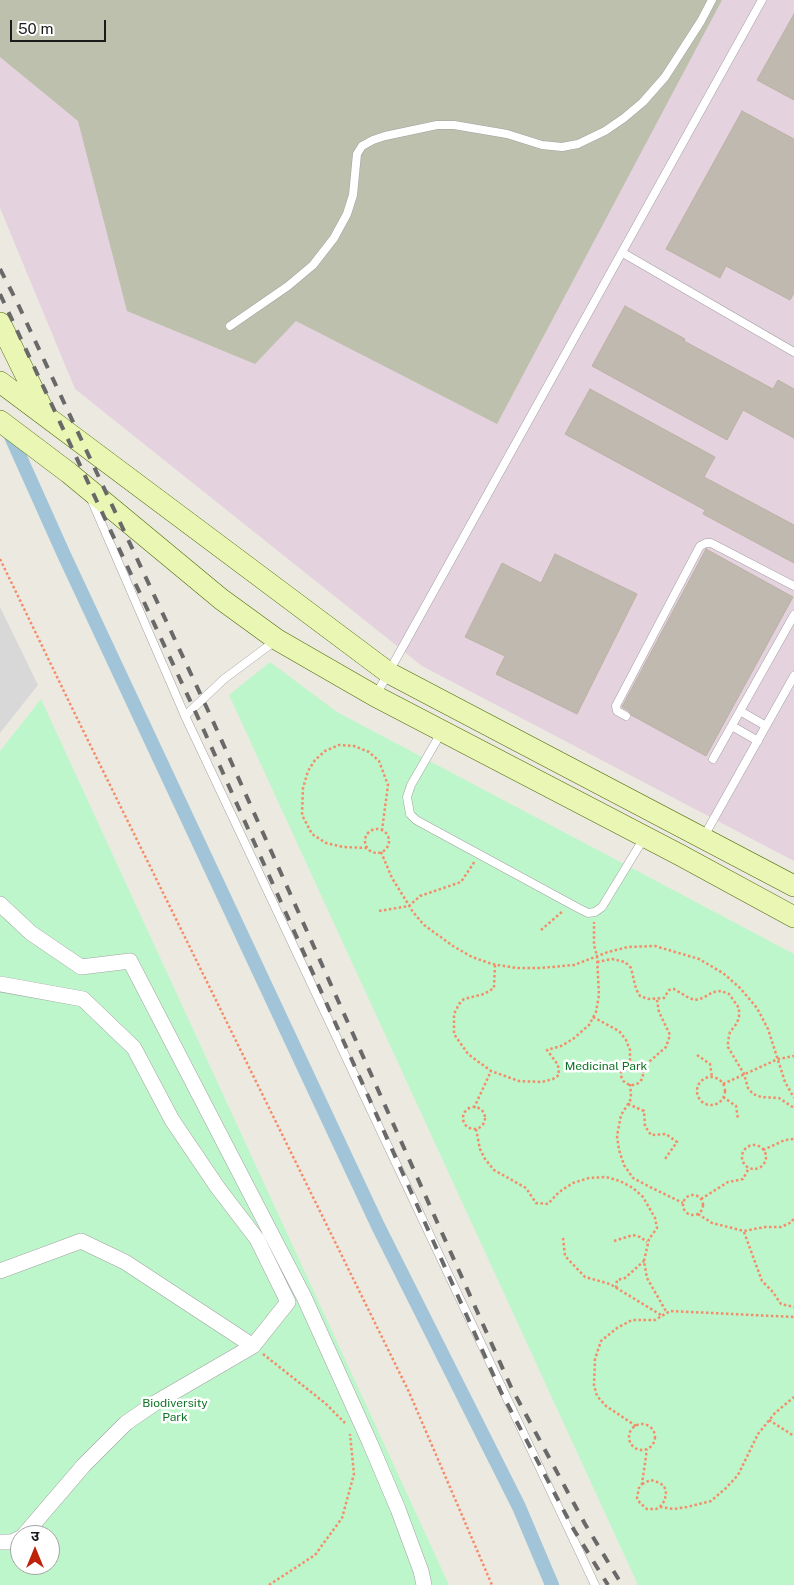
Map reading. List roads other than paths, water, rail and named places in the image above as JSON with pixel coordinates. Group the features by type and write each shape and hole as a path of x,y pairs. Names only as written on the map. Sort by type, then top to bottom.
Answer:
{"street":[{"path":"0,322 41,413"},
{"path":"0,382 389,673 794,886"},
{"path":"0,420 69,473 221,599 276,640 375,696 794,917"},
{"path":"0,904 31,933 80,967 130,960 304,1297 398,1509 421,1571 424,1585"},
{"path":"0,984 83,999 134,1048 172,1120 218,1188 257,1239 288,1302 253,1346 155,1403 126,1423 84,1465 33,1525"},
{"path":"0,1271 82,1241 125,1262 253,1346"}],"lane":[{"path":"230,326 288,286 313,265 334,238 347,214 353,195 358,154 362,146 386,136 437,125 454,125 507,134 542,145 562,147 578,144 605,131 643,102 666,77 712,0"},
{"path":"375,696 762,0"},
{"path":"623,252 794,352"},
{"path":"86,487 185,716 595,1585"},
{"path":"626,716 617,711 616,706 700,546 711,543 794,586"},
{"path":"713,759 794,615"},
{"path":"185,716 224,679 276,640"},
{"path":"703,838 794,676"},
{"path":"740,711 766,726"},
{"path":"732,726 758,741"},
{"path":"442,731 411,785 407,797 407,807 410,814 416,820 588,913 596,912 602,907 645,837"}],"waterway":[{"path":"8,430 65,557 378,1226 519,1507 552,1585"}],"railway":[{"path":"0,269 212,719 511,1387 585,1524 622,1585"},
{"path":"0,294 201,724 501,1392 574,1530 608,1585"}],"park label":[{"name":"Medicinal Park","path":"606,1066"},
{"name":"Biodiversity Park","path":"175,1410"}]}
